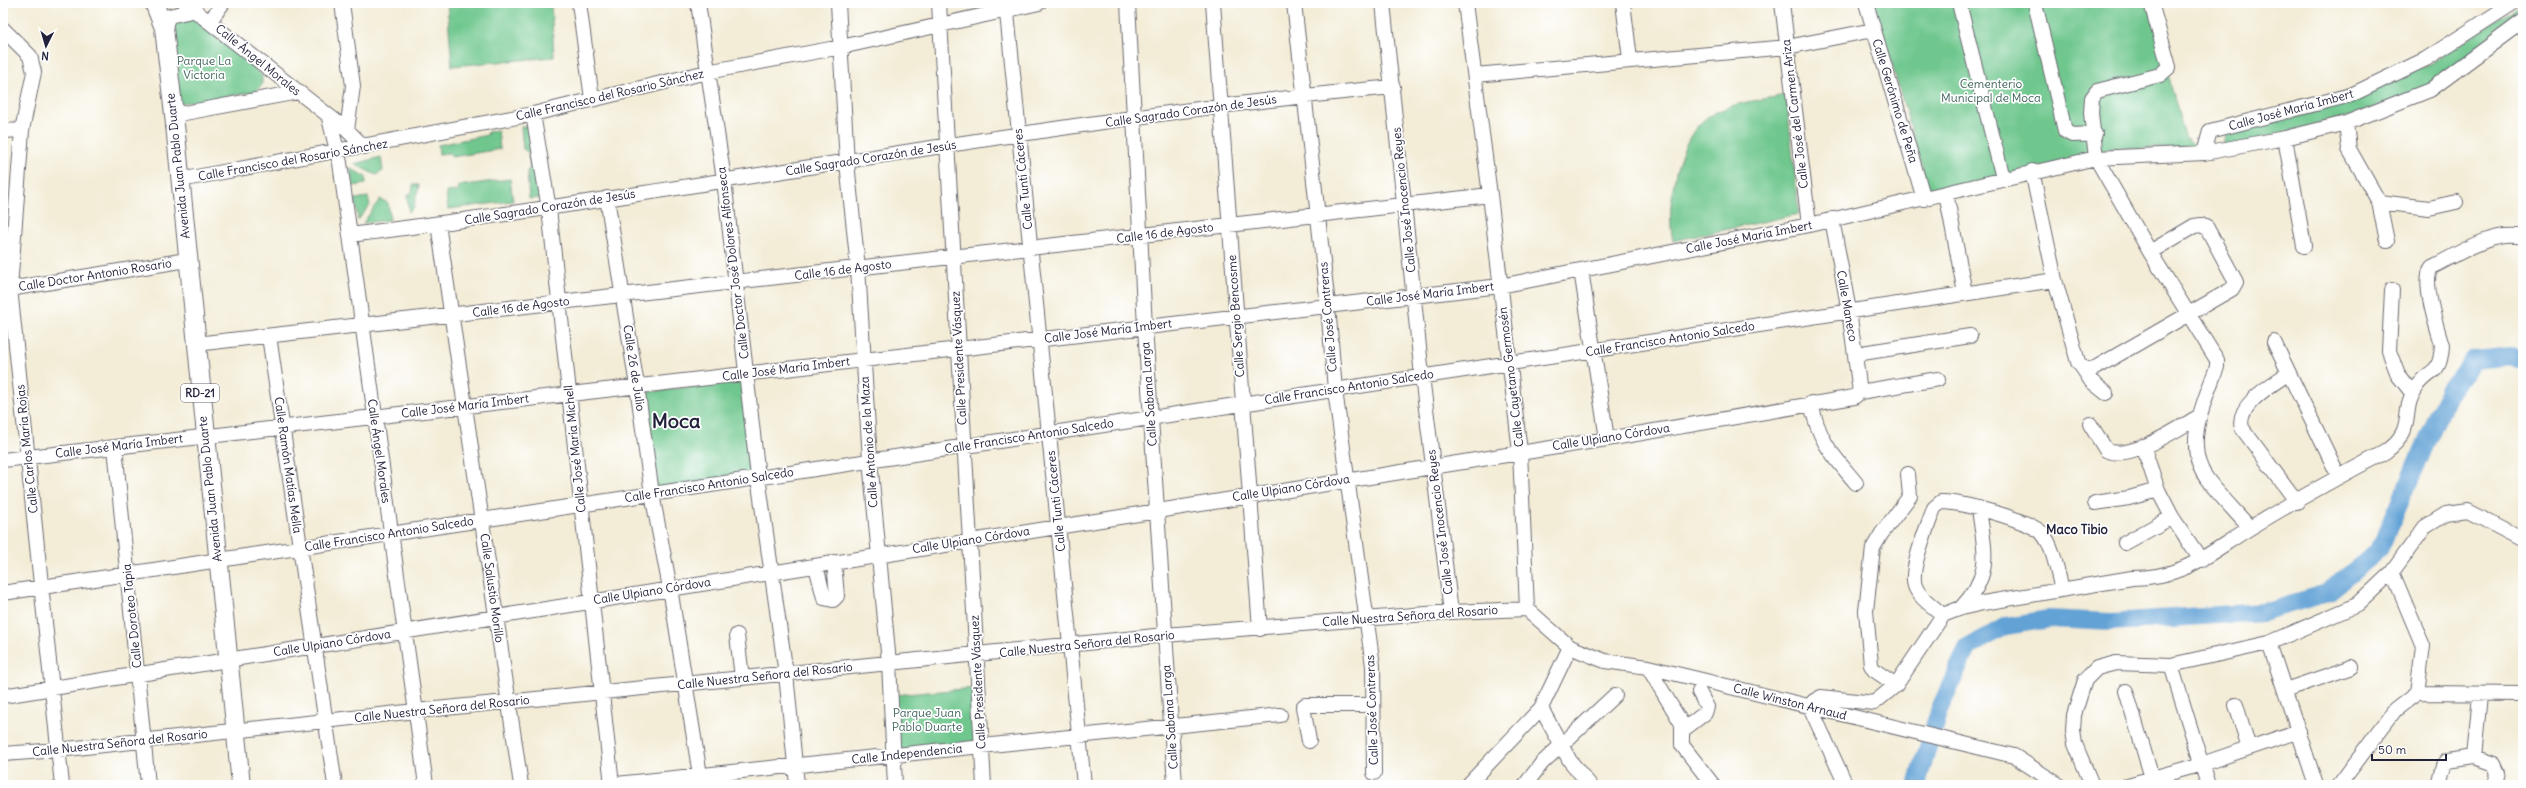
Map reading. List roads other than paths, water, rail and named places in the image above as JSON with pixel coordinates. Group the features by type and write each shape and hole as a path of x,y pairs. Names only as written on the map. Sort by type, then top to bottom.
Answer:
{"main road":[{"name":"Avenida Juan Pablo Duarte","path":"154,3 164,28 174,115 187,260 241,785"}],"street":[{"path":"210,21 223,3"},
{"path":"342,3 353,86 347,130"},
{"path":"579,3 592,98"},
{"name":"Calle Doctor José Dolores Alfonseca","path":"698,3 724,180 758,477 786,674 797,785"},
{"name":"Calle Antonio de la Maza","path":"838,3 847,163 858,268 862,360 878,555 889,663 895,785"},
{"name":"Calle Presidente Vásquez","path":"939,3 984,785"},
{"name":"Calle Francisco del Rosario Sánchez","path":"180,180 364,147 533,114 592,98 707,72 841,47 940,25 1006,7 1039,3"},
{"name":"Calle Sabana Larga","path":"1128,3 1145,327 1175,785"},
{"name":"Calle Sergio Bencosme","path":"1213,3 1260,629"},
{"name":"Calle José Contreras","path":"1294,3 1328,306 1335,390 1346,480 1373,666 1374,773"},
{"name":"Calle José Inocencio Reyes","path":"1383,3 1415,296 1422,376 1451,612"},
{"name":"Calle Cayetano Germosén","path":"1465,3 1490,195 1520,452 1527,609"},
{"path":"1623,3 1630,59"},
{"name":"Calle José del Carmen Ariza","path":"1782,3 1809,225"},
{"name":"Calle Gerónimo de Peña","path":"1866,3 1924,199"},
{"path":"1959,3 2003,178"},
{"path":"2035,3 2065,131 2072,135 2095,134"},
{"path":"2152,3 2169,67 2160,75 2097,91 2092,98 2091,113 2095,134 2096,158 2187,314 2217,360 2217,366 2198,417 2196,444 2206,478 2250,528"},
{"name":"Calle José María Imbert","path":"2204,152 2210,132 2351,95 2426,59 2513,3"},
{"path":"164,28 169,16 191,7"},
{"name":"Calle Ángel Morales","path":"191,7 329,118 347,130 364,147"},
{"name":"Calle Tunti Cáceres","path":"1006,7 1084,785"},
{"name":"Calle José María Imbert","path":"3,460 1500,286 1809,225 1924,199 2032,171 2096,158 2204,152 2285,138 2346,123 2430,90 2523,21"},
{"name":"Calle Carlos María Rojas","path":"3,29 30,56 34,72 22,130 7,289 28,457 40,587 62,785"},
{"path":"1475,75 1630,59 1787,47 1873,30"},
{"name":"Calle Sagrado Corazón de Jesús","path":"350,235 549,209 607,198 847,163 947,145 1019,136 1221,105 1393,87"},
{"path":"174,115 298,92"},
{"name":"Calle José María Michell","path":"533,114 549,209 612,785"},
{"name":"Calle Ángel Morales","path":"329,118 337,152 350,235 426,785"},
{"path":"2346,123 2349,149 2379,202 2387,241"},
{"path":"3,131 22,130"},
{"path":"2285,138 2304,246"},
{"path":"2032,171 2055,280 2078,362 2091,381 2106,393"},
{"path":"1946,193 1965,293"},
{"name":"Calle 16 de Agosto","path":"196,344 1490,195"},
{"name":"Calle 26 de Julio","path":"607,198 637,386 652,494 670,588 700,775"},
{"path":"2379,202 2429,208 2456,202"},
{"name":"Calle Maneco","path":"1832,219 1856,354 1860,392"},
{"name":"Calle Salustio Morillo","path":"438,224 521,785"},
{"path":"2084,370 2095,368 2232,289 2236,282 2207,228 2201,225 2194,226 2150,252"},
{"path":"1846,785 1810,707 1814,701 1821,697 1874,703 1896,685 1943,615 1961,608 2062,589 2132,578 2156,578 2171,574 2201,560 2250,528 2298,502 2339,476 2399,442 2404,435 2413,394 2421,382 2433,374 2439,366 2441,356 2442,345 2428,282 2429,271 2432,267 2490,239 2511,235 2523,237"},
{"name":"Calle Doctor Antonio Rosario","path":"7,289 187,260"},
{"path":"1581,270 1608,439"},
{"name":"Calle Francisco Antonio Salcedo","path":"3,592 2055,280"},
{"path":"2392,290 2389,351 2398,375 2413,394"},
{"name":"Calle Ramón Matías Mella","path":"269,336 335,785"},
{"path":"1856,354 1970,336"},
{"path":"2274,342 2339,476"},
{"path":"2289,373 2257,395 2241,415 2240,421 2242,428 2298,502"},
{"name":"Calle Ulpiano Córdova","path":"3,696 1250,495 1608,439 1811,403 1854,397 1860,392 1938,379"},
{"path":"1811,403 1816,427 1827,448 1856,483"},
{"path":"2090,424 2106,450 2114,454 2143,446 2198,417"},
{"path":"2143,446 2158,490 2172,517 2201,560"},
{"name":"Calle Doroteo Tapia","path":"115,447 148,785"},
{"path":"1896,685 1874,670 1871,665 1866,611 1873,548 1882,533 1910,496 1908,474"},
{"path":"2095,503 2129,498 2158,490"},
{"path":"1943,615 1924,599 1915,586 1915,568 1934,508 1941,502 1979,508 2034,527 2042,532 2048,542 2062,589"},
{"path":"1961,608 1981,581 1984,567 1979,508"},
{"path":"2092,785 2075,744 2072,731 2074,715 2085,680 2097,668 2116,663 2171,665 2269,643 2357,605 2392,572 2425,527 2446,514 2468,511 2523,540"},
{"path":"2126,543 2172,517"},
{"path":"816,566 824,598 833,600 837,596 838,590 834,562"},
{"path":"2392,572 2423,646 2417,693"},
{"name":"Calle Nuestra Señora del Rosario","path":"3,754 58,750 416,711 1070,645 1260,629 1366,618 1451,612 1527,609"},
{"name":"Calle Winston Arnaud","path":"1527,609 1570,647 1605,661 1648,667 1904,731 1959,742 2014,756 2059,785"},
{"path":"737,635 742,678"},
{"path":"2269,643 2316,785"},
{"path":"1468,785 1541,708 1570,647"},
{"path":"2171,665 2208,785"},
{"path":"1648,667 1682,724 1682,745 1713,785"},
{"path":"2285,690 2352,667"},
{"path":"2126,691 2152,778"},
{"path":"1683,730 1705,713 1707,707 1699,692"},
{"path":"2339,785 2395,710 2417,693 2480,695 2523,694"},
{"path":"1525,785 1542,763 1560,744 1615,695"},
{"path":"2474,757 2480,695"},
{"path":"1309,741 1303,707 1305,705 1373,705"},
{"path":"2236,705 2249,748"},
{"path":"1541,708 1570,761 1590,785"},
{"name":"Calle Independencia","path":"606,785 1280,715"},
{"path":"2128,785 2202,764 2299,731"},
{"path":"2439,785 2444,765 2447,761 2474,757 2494,764 2498,773 2495,785"}],"waterway":[{"path":"1917,785 1938,713 1967,648 2006,626 2049,619 2111,622 2263,612 2327,593 2379,550 2449,391 2474,360 2511,356 2523,361"}],"district":[{"name":"Moca","path":"676,421"},
{"name":"Maco Tibio","path":"2077,529"}],"park label":[{"name":"Parque La Victoria","path":"204,68"},
{"name":"Cementerio Municipal de Moca","path":"1991,91"},
{"name":"Parque Juan Pablo Duarte","path":"927,720"}]}
